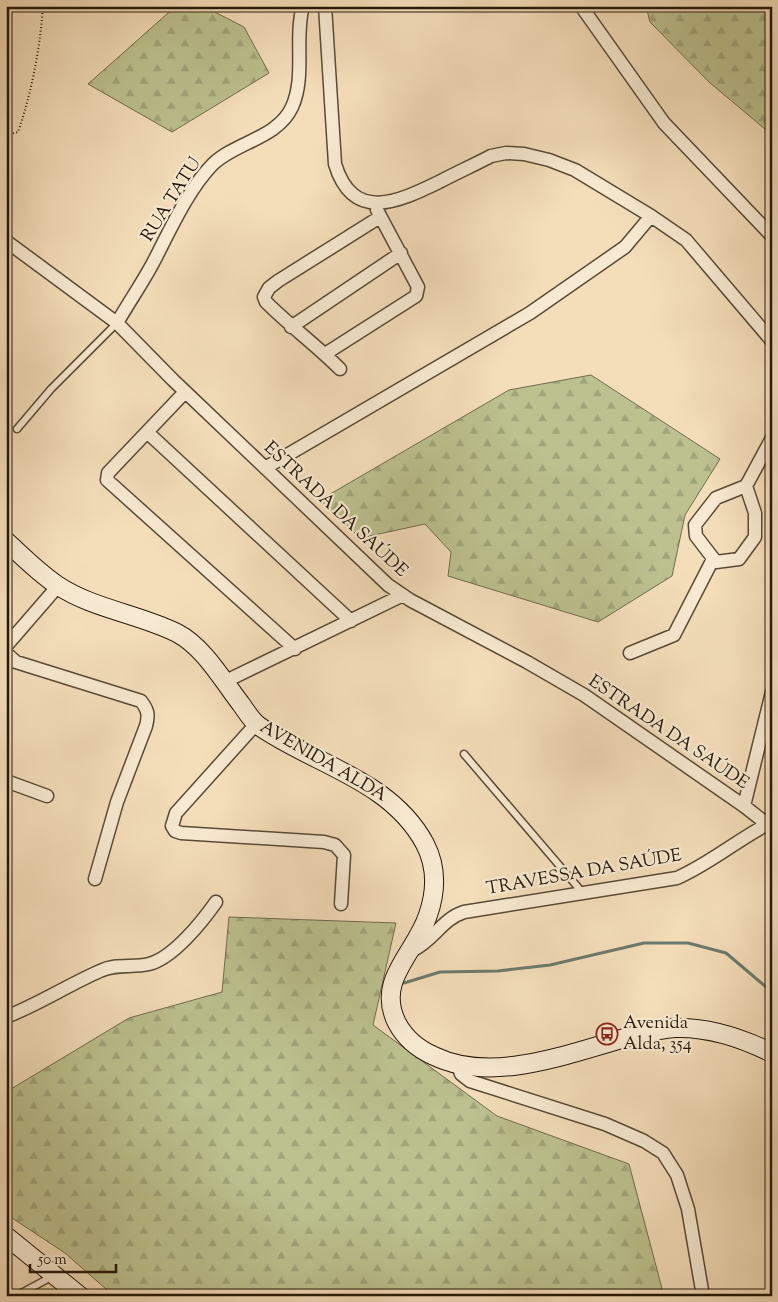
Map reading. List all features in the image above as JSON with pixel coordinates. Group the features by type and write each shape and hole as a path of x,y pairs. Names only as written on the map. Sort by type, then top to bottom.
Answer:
{"street":[{"name":"RUA TATU","path":"117,322 199,182 213,164 226,154 282,122 291,109 297,94 304,6"},
{"path":"325,6 336,164 340,180 349,191 375,203 406,198 491,156 506,153 524,154 549,160 575,170 651,216 686,240 772,341"},
{"path":"582,6 664,123 772,236"},
{"path":"325,354 416,296 418,287 380,217 375,203"},
{"path":"265,468 530,313 625,247 651,216"},
{"path":"340,369 325,354 291,327 266,302 264,297 269,288 380,217"},
{"name":"ESTRADA DA SAÚDE","path":"6,241 117,322 185,392 388,585 584,695 744,806 769,827"},
{"path":"291,327 401,253"},
{"path":"185,392 108,473 107,480 295,649"},
{"path":"147,432 351,621"},
{"path":"746,486 755,513 755,537 739,558 716,562 696,536 695,525 716,498 746,486 772,438"},
{"name":"AVENIDA ALDA","path":"6,541 58,586 89,600 179,634 194,646 256,724 367,784 393,803 412,822 427,847 434,868 435,884 428,917 392,984 389,998 391,1011 399,1027 423,1051 458,1065 481,1068 510,1067 674,1028 716,1032 736,1037 772,1053"},
{"path":"630,653 674,635 713,559"},
{"path":"6,646 58,586"},
{"path":"224,682 403,595"},
{"path":"6,653 16,662 141,701 146,708 149,716 117,802 95,879"},
{"path":"744,806 772,692"},
{"path":"256,724 176,813 172,826 175,831 180,833 324,842 335,845 344,855 342,904"},
{"path":"6,781 46,796"},
{"name":"TRAVESSA DA SAÚDE","path":"408,952 417,948 454,915 677,878 697,869 737,841 769,827"},
{"path":"6,1017 102,970 119,965 149,964 162,958 186,938 216,902"},
{"path":"458,1065 462,1074 470,1081 605,1124 644,1141 663,1153 677,1176 685,1200 703,1296"},
{"path":"6,1236 80,1296"}],"lane":[{"path":"16,430 51,388 117,322"},
{"path":"464,754 583,894"},
{"path":"16,1296 55,1275"}],"path":[{"path":"6,135 18,132 28,103 40,41 43,6"}],"green space":[{"path":"176,6 203,6 244,27 269,73 172,132 88,84"},
{"path":"646,6 772,6 772,135 709,82 650,22"},
{"path":"591,375 720,459 685,515 672,576 598,622 448,576 451,552 425,524 360,538 320,500 509,390"},
{"path":"229,917 396,923 373,1025 497,1116 629,1164 664,1296 114,1296 65,1253 6,1214 6,1092 129,1018 222,992"}],"waterway":[{"path":"404,983 440,972 498,971 550,965 644,943 688,943 726,953 772,992"}],"place":[{"name":"Avenida Alda, 354","path":"607,1034"}]}
